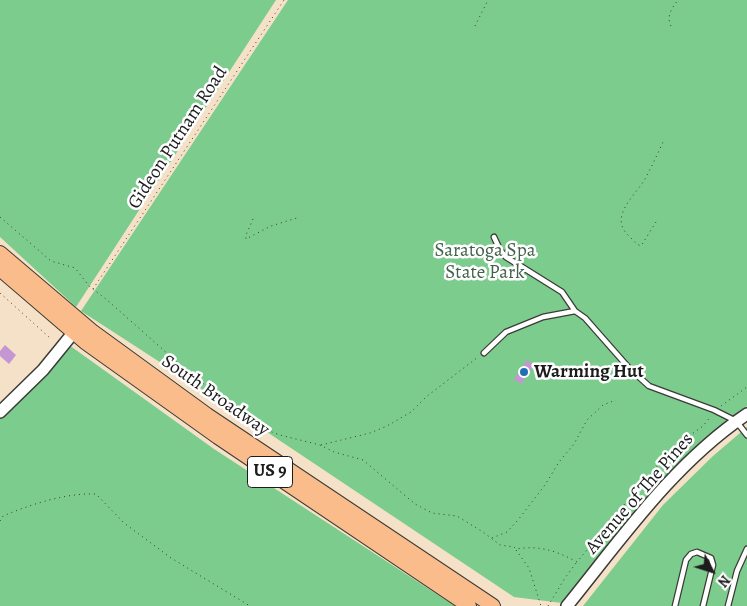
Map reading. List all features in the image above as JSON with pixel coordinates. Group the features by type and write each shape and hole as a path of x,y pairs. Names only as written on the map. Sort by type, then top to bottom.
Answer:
{"main road":[{"name":"South Broadway","path":"0,253 77,328 493,606"},
{"name":"South Broadway","path":"0,269 218,437 468,606"}],"street":[{"path":"0,412 37,376 77,328"},
{"name":"Avenue of The Pines","path":"567,606 674,475 736,421 747,414"}],"lane":[{"path":"494,237 500,250 506,257 562,292 575,311 586,318 629,368 649,386 716,411 736,421 747,436"},
{"path":"484,353 506,332 543,317 575,311"},
{"path":"728,606 737,571 747,549"},
{"path":"676,606 686,560 691,554 697,552 711,558 713,565 703,606"}],"path":[{"name":"Gideon Putnam Road","path":"93,290 284,0"},
{"path":"475,26 488,0"},
{"path":"671,26 669,18 671,9 678,0"},
{"path":"656,222 641,246 626,233 621,223 622,212 645,180 664,140"},
{"path":"0,217 51,261 75,268 93,290 106,299 186,370 253,425 364,460 415,504 432,513 457,516 500,545 514,547 529,568 541,606"},
{"path":"253,219 246,234 246,239 271,226 300,217"},
{"path":"0,293 50,338"},
{"path":"320,445 363,435 387,426 411,412 426,397 484,353"},
{"path":"548,606 577,562 659,464 682,442 703,426 716,411 747,388"},
{"path":"492,538 507,532 518,520 574,444 586,420 603,405 616,400"},
{"path":"0,521 3,516 42,502 96,494 124,523 171,558 250,606"},
{"path":"516,549 525,547 545,548 563,554 577,562"}],"green space":[{"path":"0,0 276,0 76,307 0,237"},
{"name":"Saratoga Spa State Park","path":"288,0 747,0 747,406 706,438 653,490 562,603 514,597 243,416 81,311"},
{"path":"69,345 214,449 455,606 0,606 0,416"},
{"path":"747,427 747,606 583,606 663,505 713,456"}],"building":[{"path":"5,345 16,355 9,364 0,356 0,351"},
{"name":"Warming Hut","path":"527,360 534,365 521,384 514,379"}],"place":[{"name":"Warming Hut","path":"524,372"}]}
